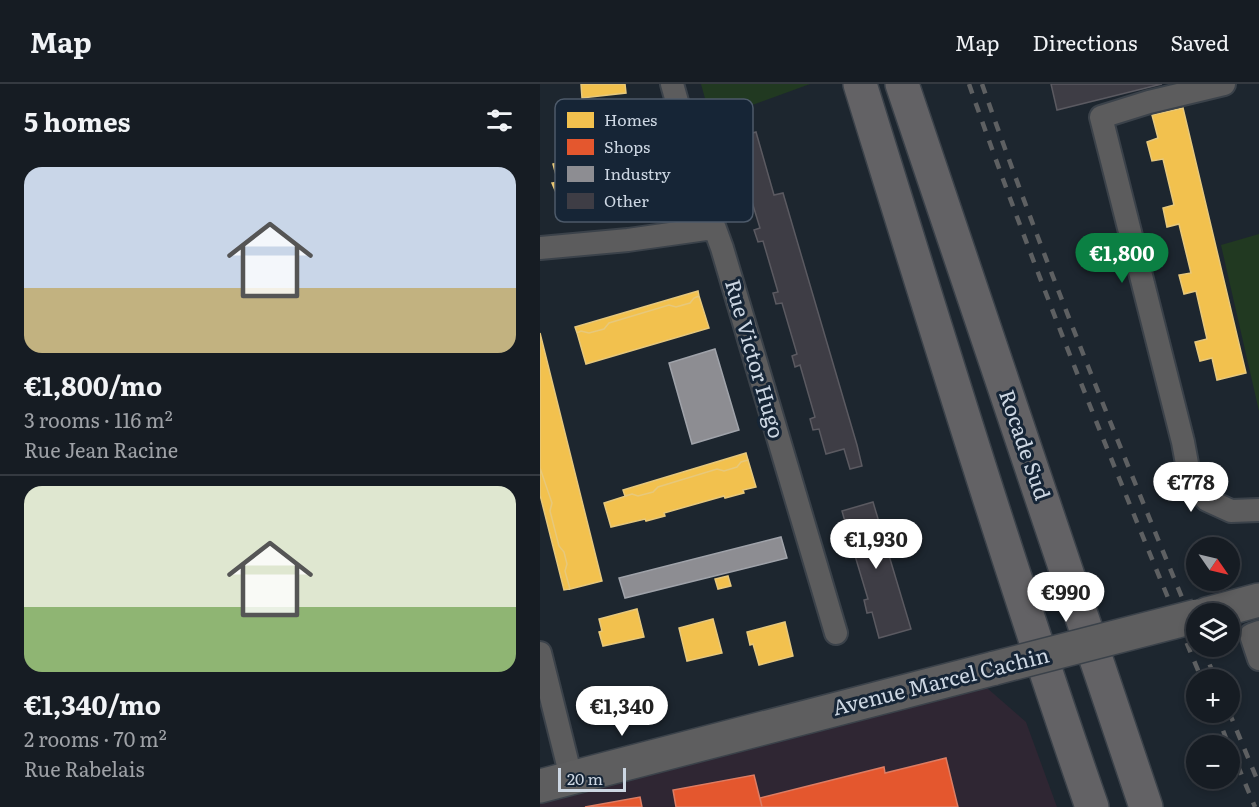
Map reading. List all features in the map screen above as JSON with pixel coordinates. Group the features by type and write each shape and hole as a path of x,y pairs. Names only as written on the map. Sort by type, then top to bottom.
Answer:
{"highway":[{"path":"860,84 987,491 1058,711 1092,807"},
{"name":"Rocade Sud","path":"902,84 1146,807"}],"street":[{"name":"Rue Victor Hugo","path":"672,84 676,99"},
{"path":"1224,84 1149,102 1101,117 1183,442 1190,480 1206,500 1231,511 1259,510"},
{"name":"Rue Victor Hugo","path":"711,222 724,256 836,633"},
{"path":"540,248 628,240 713,228"},
{"path":"1254,612 1251,635 1259,659"},
{"name":"Avenue Marcel Cachin","path":"555,782 1186,619"},
{"path":"540,653 555,782"}],"shaded area":[{"path":"971,674 1026,722 1057,807 540,807 540,786"}],"green space":[{"path":"701,84 810,84 753,105 753,99 705,99"},
{"path":"1259,234 1259,411 1221,245"}],"building: Homes":[{"path":"581,84 625,84 626,93 582,98"},
{"path":"1183,108 1246,373 1217,380 1212,358 1200,361 1195,342 1207,339 1196,291 1184,294 1179,275 1191,273 1179,224 1167,227 1163,208 1174,205 1163,159 1152,161 1147,142 1158,138 1152,115"},
{"path":"698,291 699,296 690,303 676,307 669,305 609,323 604,329 577,333 575,327"},
{"path":"699,296 709,328 586,364 577,333 604,329 609,323 669,305 676,307 690,303"},
{"path":"540,333 602,581 570,589 565,571 567,564 564,552 559,546 550,511 552,503 540,468"},
{"path":"746,453 748,460 724,471 717,469 658,487 653,492 638,496 632,494 625,496 623,490"},
{"path":"748,460 756,487 743,490 744,493 725,498 724,496 664,513 665,516 646,521 645,519 611,527 604,503 632,494 638,496 653,492 658,487 717,469 724,471"},
{"path":"540,468 552,503 550,511 559,546 564,552 567,564 565,571 570,589 564,590 540,495"},
{"path":"728,576 731,586 718,589 715,579"},
{"path":"637,609 644,637 603,646 599,632 602,631 599,619"},
{"path":"713,619 722,653 687,661 679,628"},
{"path":"785,622 793,656 759,665 747,632"}],"building: Shops":[{"path":"946,758 958,807 762,807 760,798 884,767 885,773"},
{"path":"754,775 762,807 676,807 673,790"},
{"path":"640,797 642,807 585,807"}],"building: Industry":[{"path":"715,349 739,430 692,444 669,363"},
{"path":"781,537 787,558 625,598 619,578"}],"building: Other":[{"path":"1051,84 1162,84 1057,110"},
{"path":"756,132 774,195 783,193 862,466 850,469 844,449 826,454 819,429 813,430 810,419 815,417 800,365 795,367 792,356 797,354 782,303 776,304 773,293 778,292 763,241 758,242 754,230 760,228 753,205 753,133"},
{"path":"873,502 911,629 879,638 872,612 867,613 864,600 868,599 853,549 848,550 845,537 849,536 842,511"}],"railway":[{"path":"969,84 1052,309 1198,669"},
{"path":"982,84 1059,292 1186,607"},
{"path":"1207,657 1211,669"},
{"path":"1220,723 1225,735"},
{"path":"1234,723 1259,784"},
{"path":"1240,771 1255,807"}]}
